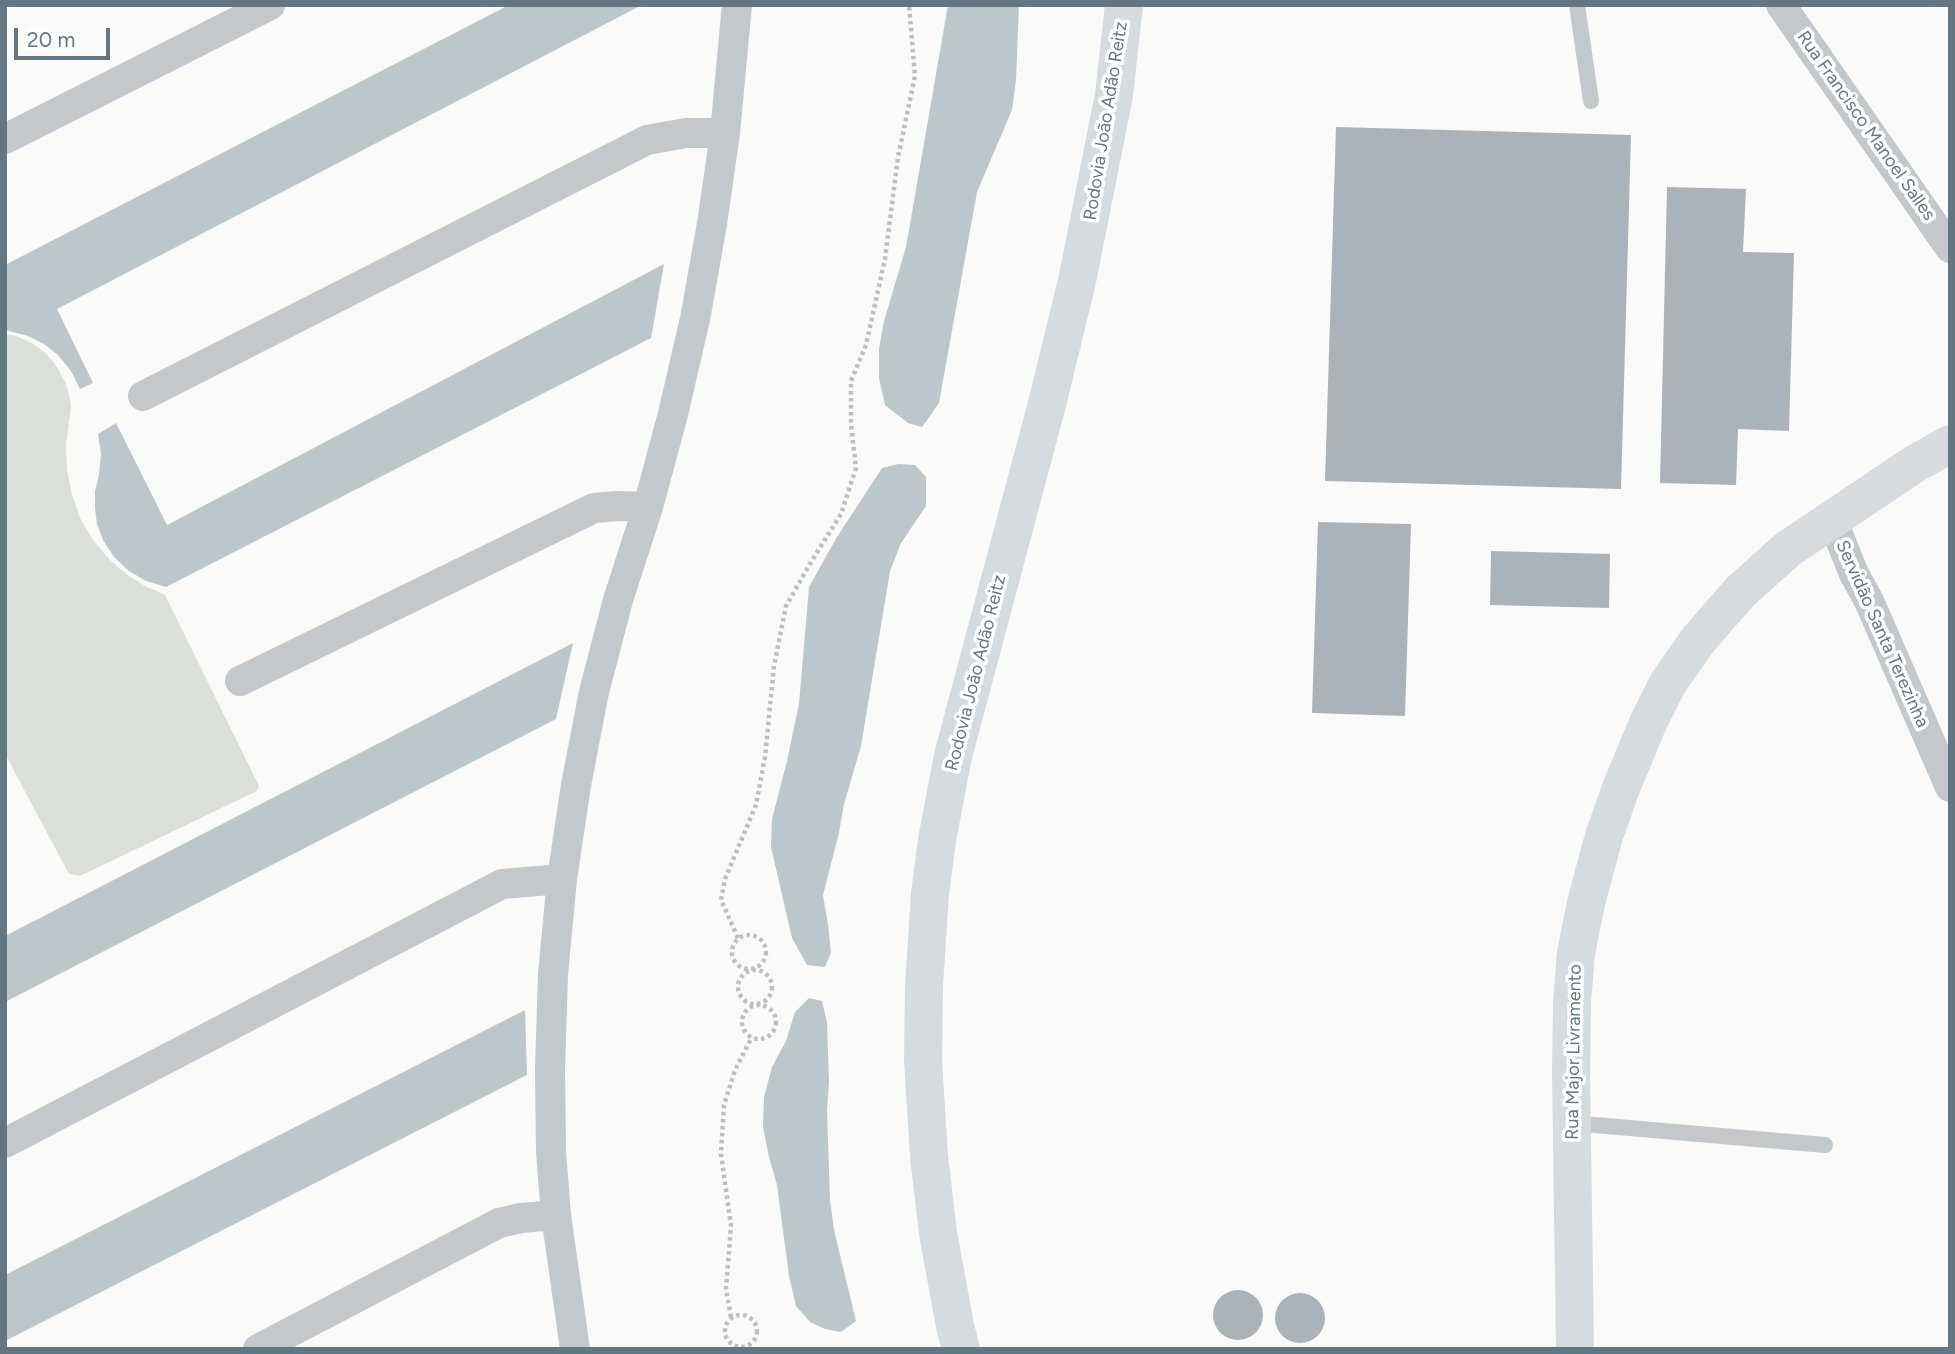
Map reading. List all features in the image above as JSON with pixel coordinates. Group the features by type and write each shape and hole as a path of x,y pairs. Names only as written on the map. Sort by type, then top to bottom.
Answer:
{"main road":[{"name":"Rodovia João Adão Reitz","path":"961,1349 938,1233 929,1156 923,1060 924,985 930,894 953,756 1077,281 1114,95 1124,5"},
{"name":"Rua Major Livramento","path":"1575,1349 1572,1003 1576,953 1604,836 1621,788 1668,683 1699,639 1740,592 1788,549 1916,463 1950,444"}],"street":[{"path":"5,139 270,5"},
{"path":"575,1349 556,1214 551,1152 553,974 562,880 576,785 594,692 618,600 648,508 695,319 725,133 737,5"},
{"name":"Rua Francisco Manoel Salles","path":"1781,5 1950,248"},
{"path":"142,396 648,140 686,133 725,133"},
{"path":"240,681 594,508 648,508"},
{"name":"Servidão Santa Terezinha","path":"1832,519 1950,787"},
{"path":"5,1143 502,884 562,880"},
{"path":"258,1349 499,1223 556,1214"}],"lane":[{"path":"1577,5 1591,101"},
{"path":"1572,1123 1825,1145"}],"path":[{"path":"738,938 721,900 725,879 756,805 765,757 774,666 786,606 842,514 856,468 851,424 851,381 866,345 885,259 898,157 915,76 909,5"},
{"path":"751,969 739,981 738,990 742,999 749,1003 758,1004 766,1007 773,1012 775,1020 774,1029 761,1038 746,1033 742,1024 743,1015 750,1007 758,1004 765,1000 772,985 768,977 761,972 751,969 736,964 732,955 738,938 748,935 755,936 766,950 760,965 751,969"},
{"path":"731,1317 726,1289 731,1226 721,1154 724,1105 735,1070 752,1037"},
{"path":"748,1315 754,1321 757,1328 756,1337 751,1344 736,1347 729,1342 724,1334 725,1324 731,1317 748,1315"}],"shaded area":[{"path":"509,5 642,5 57,309 93,383 80,389 71,371 58,355 28,336 5,330 5,265"},
{"path":"948,5 1019,5 1016,80 1012,110 977,192 939,403 922,427 908,423 885,405 879,378 879,349 884,321 906,247"},
{"path":"664,264 651,338 166,587 146,581 129,571 114,557 103,540 95,508 101,454 98,434 116,423 167,525"},
{"path":"5,334 32,343 46,353 57,367 65,382 71,407 66,444 67,470 80,518 109,559 126,574 165,595 259,786 257,791 80,876 69,874 5,754"},
{"path":"898,464 915,465 926,477 926,506 901,543 890,571 861,746 844,804 823,895 831,953 825,967 807,965 792,938 771,847 772,819 799,704 809,587 837,537 882,468"},
{"path":"573,643 556,719 5,1002 5,936"},
{"path":"809,998 822,1001 827,1023 830,1200 834,1230 856,1321 841,1332 810,1322 796,1306 789,1276 777,1185 763,1127 764,1097 772,1067 786,1041 795,1012"},
{"path":"525,1010 527,1075 5,1341 5,1275"}],"building":[{"path":"1336,127 1631,135 1621,489 1325,481"},
{"path":"1667,187 1746,189 1743,252 1794,253 1789,431 1738,429 1736,485 1660,483"},
{"path":"1318,522 1411,524 1405,716 1312,713"},
{"path":"1491,551 1610,554 1609,608 1490,605"},
{"path":"1238,1290 1256,1297 1263,1315 1256,1333 1238,1340 1220,1333 1213,1315 1220,1297"},
{"path":"1300,1293 1318,1300 1325,1318 1318,1336 1300,1343 1282,1336 1275,1318 1282,1300"}]}
